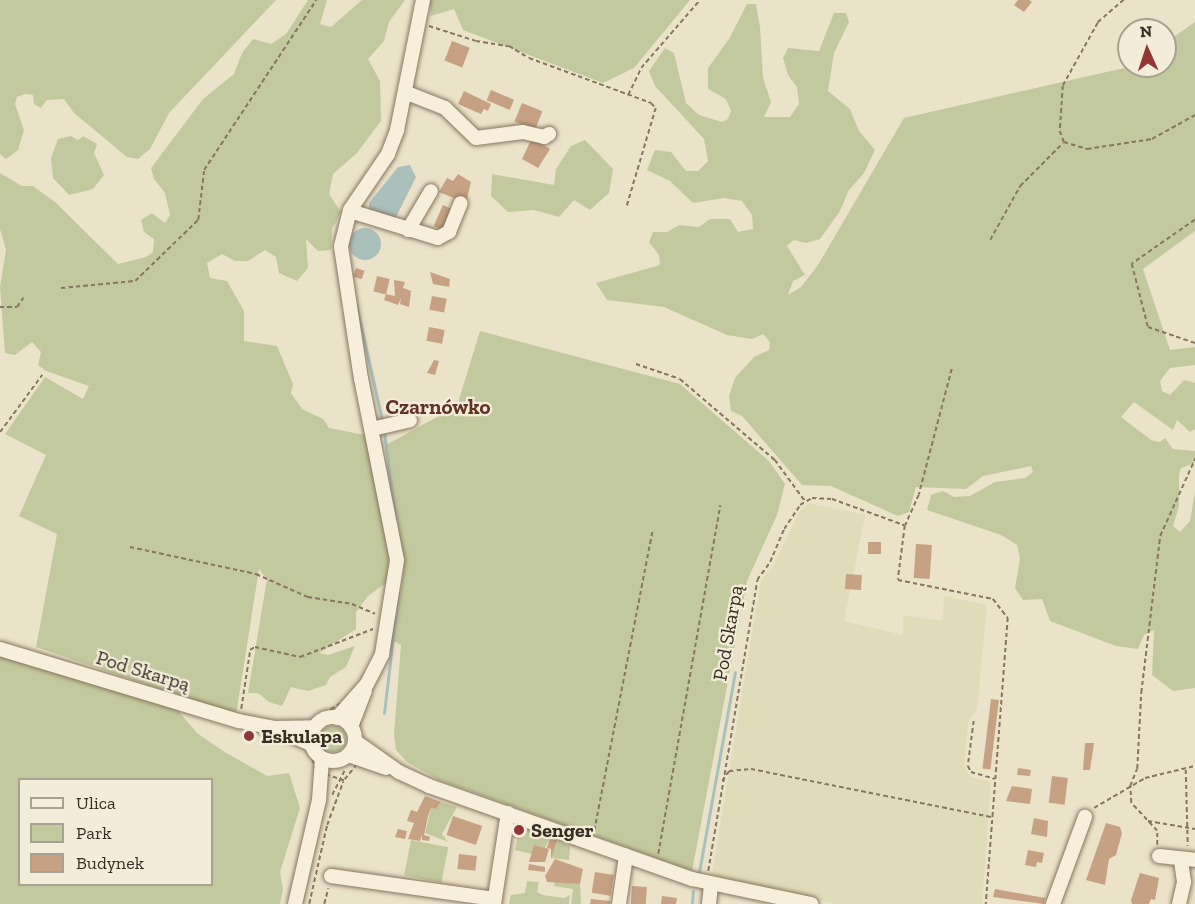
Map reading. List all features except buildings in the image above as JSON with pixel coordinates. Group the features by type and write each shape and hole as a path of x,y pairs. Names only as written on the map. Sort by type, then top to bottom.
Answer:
{"street":[{"path":"354,757 355,741 351,727 353,708 382,654 390,621 396,548 344,280 341,246 350,211 388,154 406,93 417,22 423,0"},
{"path":"406,93 445,108 476,138 523,132 544,137 549,134"},
{"path":"408,230 431,191"},
{"path":"350,211 408,230 444,236 461,203"},
{"path":"372,429 411,420"},
{"name":"Pod Skarpą","path":"0,649 239,721 297,733 311,744"},
{"path":"329,772 311,744 314,727 322,720 337,718 353,708"},
{"path":"337,718 351,727"},
{"name":"Pod Skarpą","path":"297,733 314,727"},
{"path":"295,904 319,800 329,772 354,757 656,867 709,884 811,904"},
{"path":"331,876 494,901 508,813"},
{"path":"1053,904 1085,817"},
{"path":"620,904 626,856"},
{"path":"1159,856 1188,860 1179,904"},
{"path":"709,884 709,904"}],"path":[{"path":"61,288 135,281 198,220 204,170 316,0"},
{"path":"627,96 647,60 700,0"},
{"path":"1064,142 1060,131 1063,86 1098,23 1124,0"},
{"path":"417,22 476,41 509,46 529,58 656,108 626,208"},
{"path":"1064,142 1087,149 1152,139 1195,115"},
{"path":"990,240 1020,186 1064,142"},
{"path":"1195,220 1132,264 1148,327 1195,343"},
{"path":"0,307 17,307 23,297"},
{"path":"636,364 680,379 775,460 805,502 812,498 832,499 905,526"},
{"path":"952,369 919,495 905,526 898,580 993,599 1008,618 986,904"},
{"path":"0,432 42,375"},
{"path":"1159,856 1157,831 1131,803 1130,786 1137,769 1141,693 1160,536 1195,459"},
{"name":"Pod Skarpą","path":"709,884 720,784 758,580 770,562 784,529 805,502"},
{"path":"656,867 720,505"},
{"path":"591,843 652,532"},
{"path":"130,547 256,574 308,597 352,604 390,621"},
{"path":"239,721 250,650 255,647 300,657 390,621"},
{"path":"343,702 362,714 358,733 371,747 329,772 315,771 310,750 297,733 299,721 311,721 343,702"},
{"path":"974,721 968,766 971,772 996,779"},
{"path":"1085,817 1105,798 1145,778 1195,766"},
{"path":"720,784 729,771 751,769 993,817"},
{"path":"1186,769 1188,860"},
{"path":"309,904 327,825 329,772"},
{"path":"1147,821 1187,825 1195,829"},
{"path":"324,904 331,876"}],"shaded area":[{"path":"808,503 865,515 844,621 903,635 903,615 943,621 944,596 987,605 977,710 968,722 964,765 970,777 991,782 982,904 837,904 711,879 761,580 773,567 798,514"}],"green space":[{"path":"0,0 276,0 169,113 150,149 138,159 127,157 74,113 64,99 47,100 41,108 34,104 33,95 25,94 17,97 15,104 24,130 18,150 6,159 0,154"},
{"path":"308,0 327,0 320,24 331,27 362,0 405,0 389,22 384,41 368,59 380,81 381,121 357,153 333,174 329,194 341,212 332,229 331,250 318,251 306,239 308,268 297,281 279,273 276,257 265,250 248,261 235,261 222,254 207,263 210,278 227,281 244,311 244,341 277,346 293,384 291,393 302,409 323,419 329,428 365,435 390,547 390,573 386,583 368,596 356,612 356,629 319,653 328,655 355,646 346,667 330,677 326,685 308,691 291,687 282,706 269,702 258,693 248,693 267,579 259,569 236,715 36,647 57,534 19,516 46,455 5,434 45,377 83,399 89,386 46,371 38,365 41,352 32,342 15,355 5,353 0,287 6,250 0,229 0,173 22,186 33,186 55,202 118,264 146,257 153,252 154,239 144,232 141,220 152,213 165,223 170,215 165,193 154,179 151,168 203,99 234,74 242,53 253,39 271,44 286,34"},
{"path":"429,0 690,0 634,68 603,83 463,30 454,9 431,16"},
{"path":"747,4 756,4 760,27 763,78 771,102 764,117 790,117 799,104 797,87 788,75 783,58 788,48 819,51 834,13 846,13 849,22 834,53 828,91 850,109 859,131 875,150 864,173 849,190 840,211 820,239 806,243 794,240 787,246 805,275 793,281 788,295 801,287 818,265 904,118 1117,70 1117,78 1177,78 1177,35 1195,22 1195,231 1143,269 1170,350 1195,347 1195,365 1170,368 1160,381 1162,391 1170,395 1184,380 1195,383 1195,429 1190,432 1177,420 1173,430 1134,402 1121,417 1151,440 1160,442 1165,438 1173,449 1195,451 1195,463 1181,468 1179,506 1173,526 1180,532 1190,521 1195,492 1195,688 1173,691 1152,675 1154,630 1144,635 1138,649 1116,646 1050,621 1042,599 1023,600 1015,588 1020,559 1017,545 1001,535 927,510 931,495 943,491 954,497 970,496 995,482 1025,478 1033,472 1031,466 983,476 966,489 916,487 909,512 898,516 831,486 802,485 742,416 731,411 729,396 735,378 754,357 769,350 770,342 763,334 752,339 727,335 664,307 607,300 596,283 660,265 659,255 649,242 653,232 667,232 679,225 699,227 710,219 730,219 738,232 753,229 752,215 742,201 724,198 693,203 670,181 647,170 655,150 671,152 686,171 698,171 708,161 704,139 655,86 649,71 665,48 674,53 686,103 699,115 722,122 728,119 731,111 726,99 708,89 708,68 729,39"},
{"path":"71,136 78,140 83,136 97,144 94,153 104,175 93,189 69,195 53,178 51,158 58,139"},
{"path":"585,140 613,169 609,193 590,210 574,200 559,217 534,210 508,212 491,196 492,174 554,185 556,169 571,146"},
{"path":"480,331 680,384 769,461 785,484 777,515 747,581 692,871 439,780 407,762 396,750 394,734 401,645 394,641 404,565 386,445 457,406"},
{"path":"0,655 175,707 197,733 223,751 267,776 289,773 300,808 280,872 283,890 280,904 0,904"},
{"path":"333,726 342,730 346,739 342,748 333,752 324,748 320,739 324,730"},
{"path":"441,802 457,807 442,834 448,842 425,833 431,808 436,809"},
{"path":"526,828 551,836 545,848 532,854 515,850 517,839 527,832"},
{"path":"411,840 448,847 441,883 404,875"},
{"path":"556,841 570,846 569,860 551,858"},
{"path":"527,881 539,882 537,892 543,895 564,898 570,895 569,904 509,904 511,895 525,893"},
{"path":"555,881 580,884 581,904 571,904 573,889 554,886"}],"water":[{"path":"410,165 416,177 394,221 369,211 369,203 398,167"},
{"path":"365,228 376,233 381,244 376,255 365,260 354,255 349,244 354,233"}],"waterway":[{"path":"356,304 382,420"},
{"path":"384,431 395,518"},
{"path":"384,713 398,593"},
{"path":"699,872 735,672"},
{"path":"692,904 693,891"}],"place":[{"name":"Eskulapa","path":"249,736"},
{"name":"Senger","path":"519,830"}],"district":[{"name":"Czarnówko","path":"438,407"}]}
